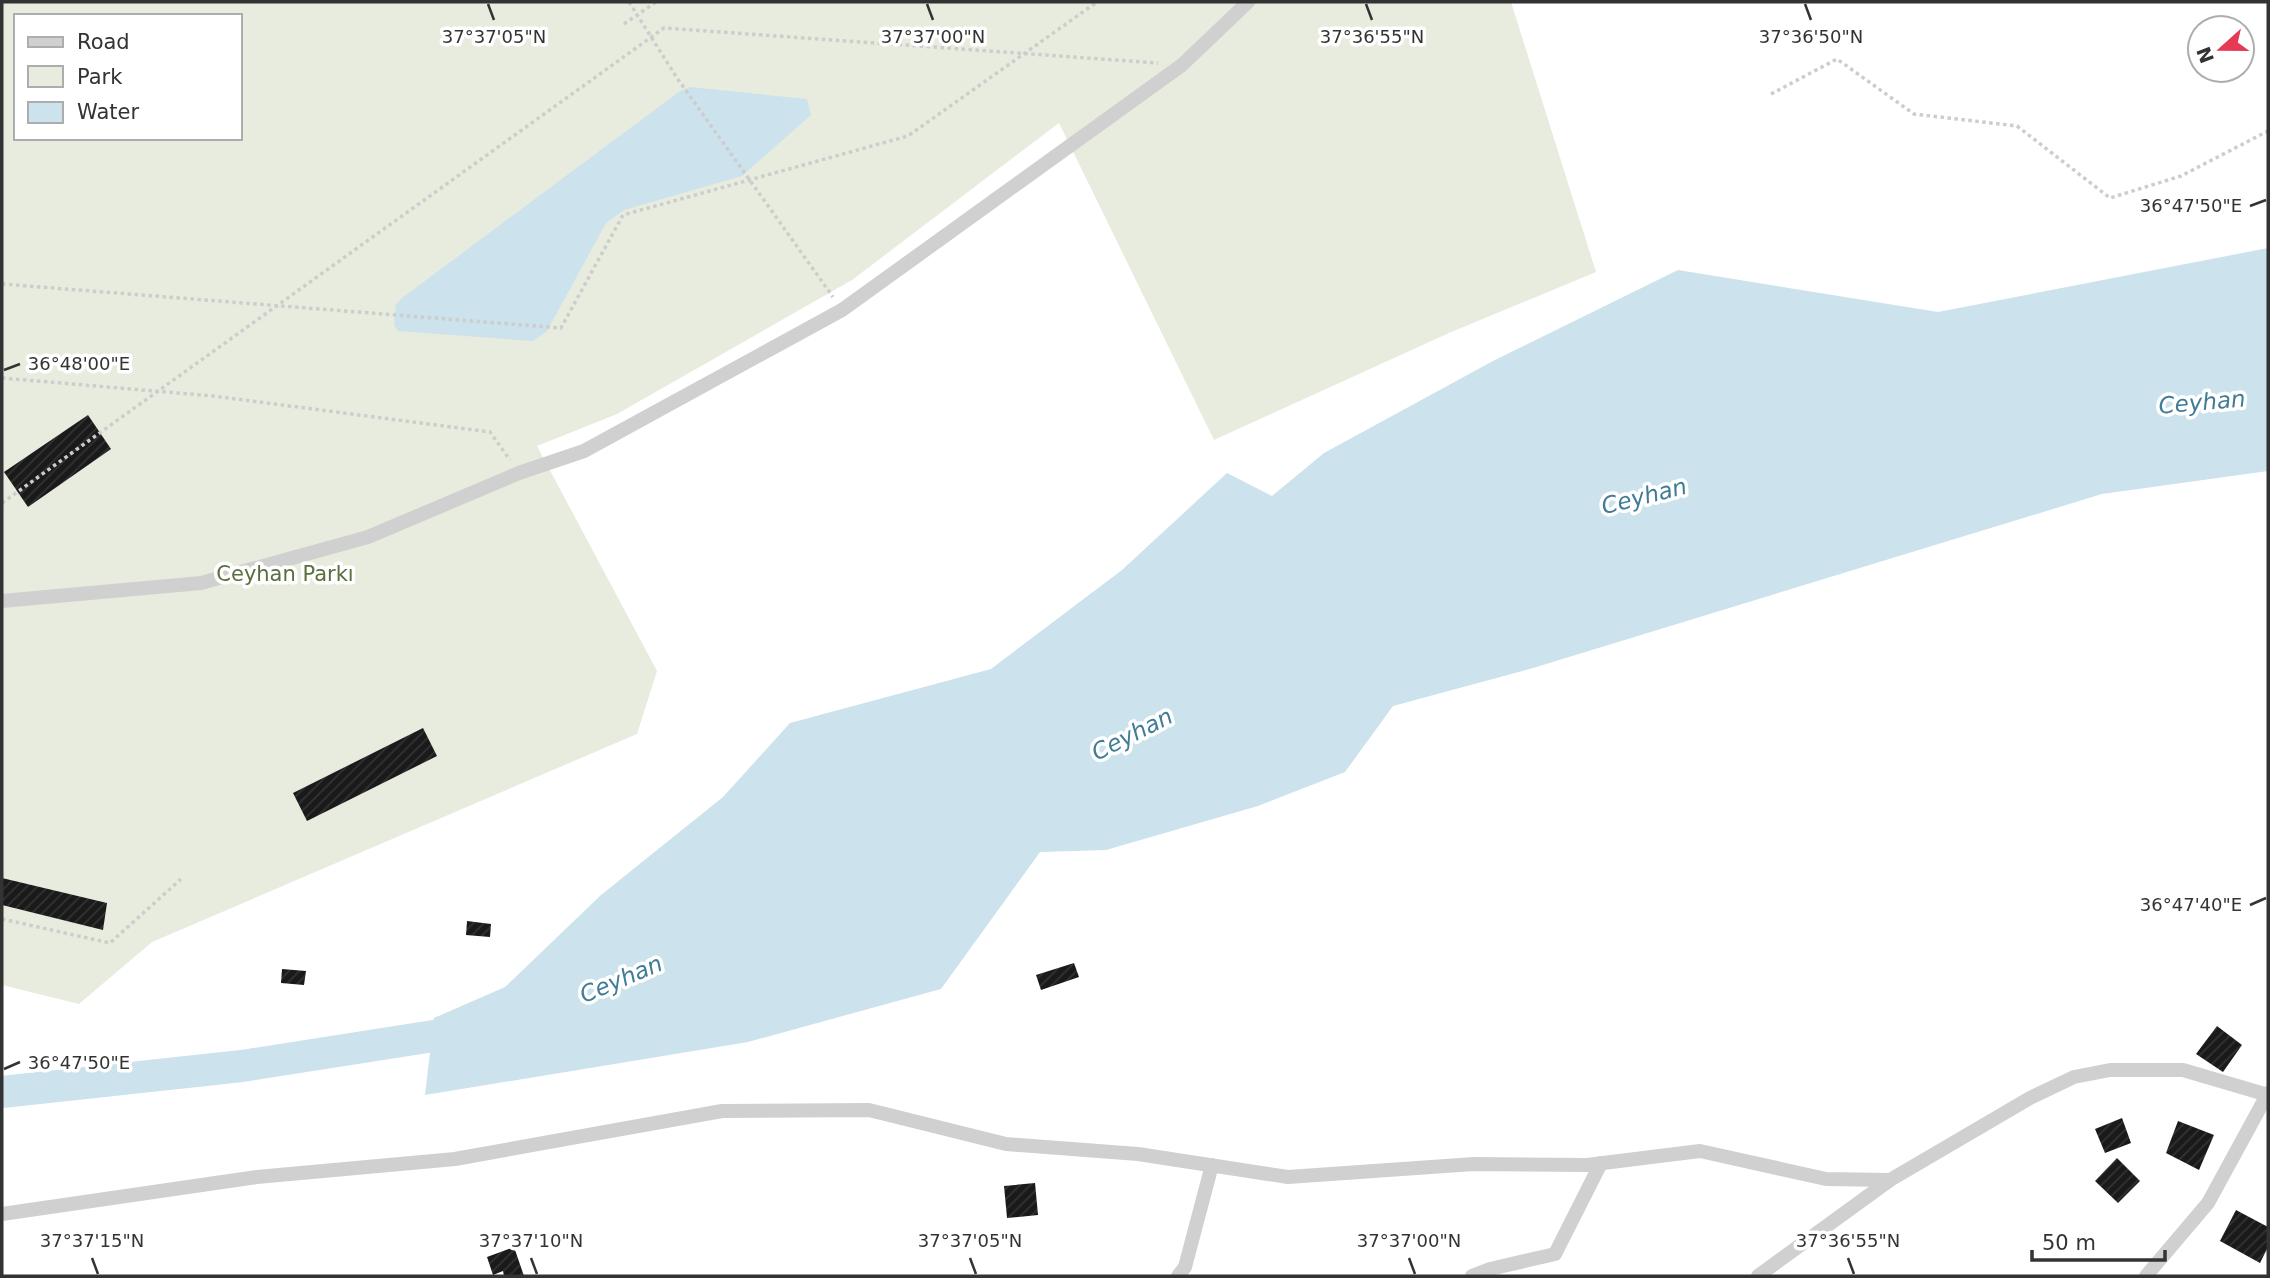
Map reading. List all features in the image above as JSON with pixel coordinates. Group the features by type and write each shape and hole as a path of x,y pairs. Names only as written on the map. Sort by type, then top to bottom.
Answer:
{"street":[{"path":"2,601 201,583 368,537 519,473 584,451 842,310 1182,65 1248,2"},
{"path":"1758,1276 1890,1180 2030,1098 2074,1077 2110,1070 2183,1070 2268,1094 2208,1203 2146,1276"},
{"path":"2,1214 257,1177 456,1159 722,1111 869,1110 1006,1144 1138,1154 1287,1177 1474,1164 1601,1163 1700,1151 1826,1179 1890,1180"},
{"path":"1472,1276 1490,1269 1555,1254 1601,1163"},
{"path":"1178,1276 1185,1267 1212,1165"}],"path":[{"path":"629,2 650,37 842,310"},
{"path":"624,24 656,2"},
{"path":"2,284 561,328 623,215 908,136 1097,2"},
{"path":"2,503 664,27 1182,65"},
{"path":"1771,94 1837,59 1914,114 2017,126 2110,198 2181,176 2268,131"},
{"path":"2,378 159,391 490,432 519,473"},
{"path":"2,919 110,943 181,880"}],"green space":[{"name":"Ceyhan Parkı","path":"2,2 1511,2 1596,272 1449,333 1214,440 1059,123 852,280 617,414 537,446 657,671 637,734 152,942 79,1004 2,985"}],"water":[{"path":"690,87 807,99 811,115 742,176 624,210 606,223 547,331 533,341 398,331 394,325 396,304 402,298 680,91"},
{"path":"2268,248 2268,471 2102,494 1533,668 1393,706 1345,772 1258,806 1106,850 1040,852 941,989 748,1042 425,1095 434,1018 505,987 601,895 723,797 790,723 991,669 1122,570 1227,473 1272,496 1324,453 1493,361 1678,270 1938,312"}],"building":[{"path":"88,415 111,449 28,507 4,472"},
{"path":"423,728 437,756 307,821 293,793"},
{"path":"2,878 107,903 103,930 2,905"},
{"path":"467,921 491,924 490,937 466,935"},
{"path":"1074,963 1079,977 1041,990 1036,975"},
{"path":"282,969 306,971 304,985 281,983"},
{"path":"2217,1026 2242,1045 2223,1072 2196,1054"},
{"path":"2122,1118 2131,1143 2105,1153 2095,1129"},
{"path":"2178,1121 2214,1135 2199,1170 2166,1153"},
{"path":"2117,1158 2140,1181 2118,1203 2095,1181"},
{"path":"1035,1183 1038,1215 1007,1218 1004,1186"},
{"path":"2236,1210 2268,1227 2268,1247 2260,1263 2220,1241"},
{"path":"514,1247 524,1276 504,1276 503,1271 493,1275 487,1257"}],"waterway":[{"name":"Ceyhan","path":"2,1092 242,1066 472,1030"}]}
